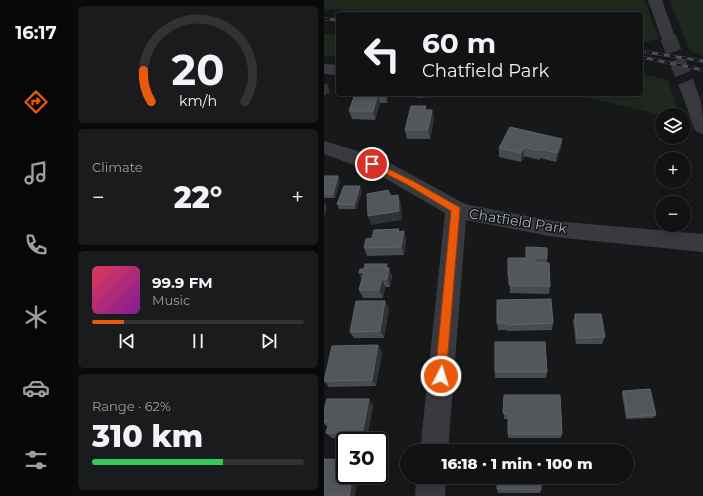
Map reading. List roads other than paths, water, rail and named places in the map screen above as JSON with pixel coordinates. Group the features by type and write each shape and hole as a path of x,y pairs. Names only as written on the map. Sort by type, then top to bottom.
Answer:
{"street":[{"path":"655,0 668,36"},
{"path":"324,69 336,70"},
{"path":"688,88 703,128"},
{"name":"Chatfield Park","path":"324,147 362,159 383,168 456,209 501,220 554,228 703,243"},
{"path":"435,444 456,209"},
{"path":"430,496 431,484"}],"tunnel":[{"path":"668,37 688,88"}],"railway":[{"path":"324,19 336,20"},
{"path":"646,52 703,61"},
{"path":"643,57 703,70"}]}
